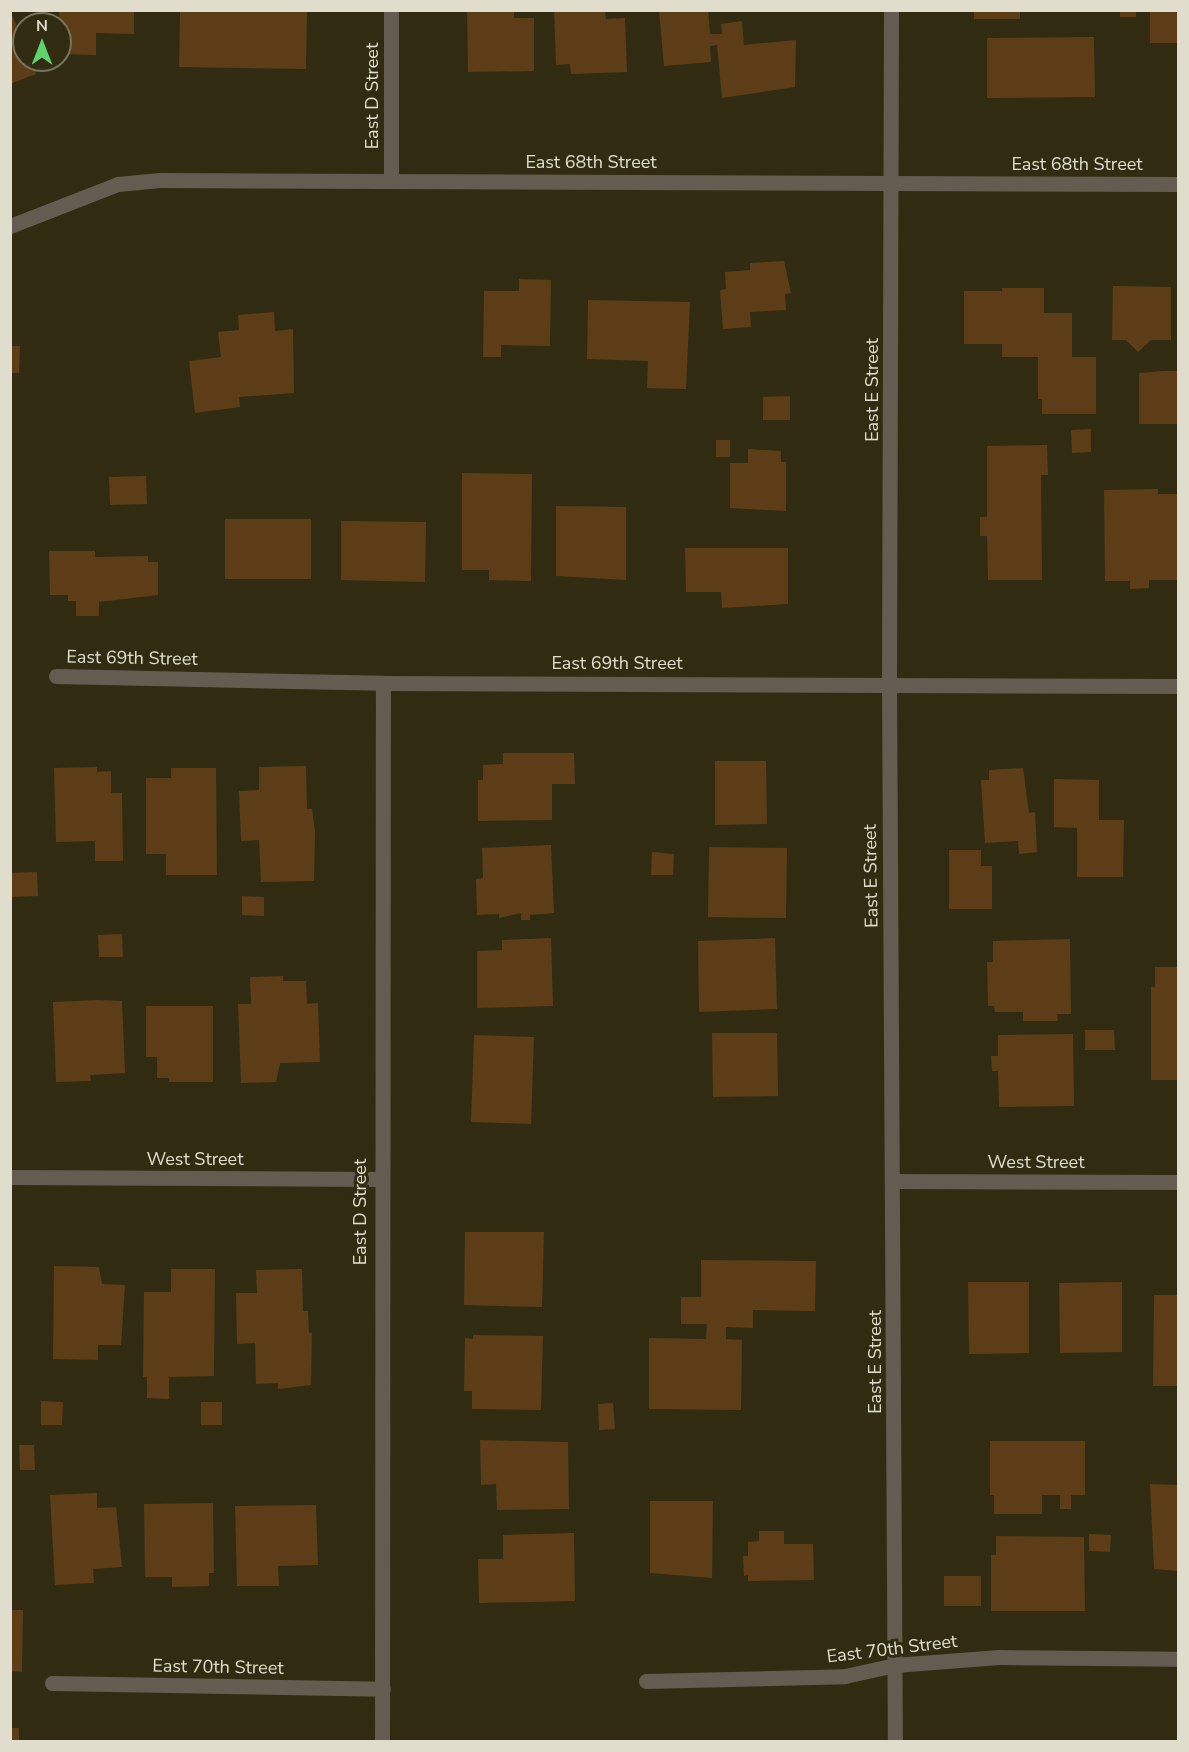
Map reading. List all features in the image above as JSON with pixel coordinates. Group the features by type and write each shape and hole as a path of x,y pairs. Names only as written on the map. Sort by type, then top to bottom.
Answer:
{"street":[{"name":"East D Street","path":"391,10 391,181"},
{"name":"East E Street","path":"891,10 893,182 889,683 894,1181 895,1742"},
{"name":"East 68th Street","path":"10,225 118,184 160,180 1179,184"},
{"name":"East 69th Street","path":"56,676 383,683 889,683 1179,686"},
{"name":"East D Street","path":"382,1742 380,1179 383,683"},
{"name":"West Street","path":"10,1177 380,1179"},
{"name":"West Street","path":"894,1181 1179,1182"},
{"name":"East 70th Street","path":"646,1681 845,1676 895,1665 999,1658 1179,1659"},
{"name":"East 70th Street","path":"52,1683 383,1689"}],"building":[{"path":"10,10 12,15 12,72 35,72 36,74 10,84"},
{"path":"59,10 134,10 134,34 96,33 96,55 72,54 72,12 59,12"},
{"path":"180,10 307,10 306,69 179,67"},
{"path":"467,10 514,10 514,18 534,18 534,71 468,72"},
{"path":"554,10 605,10 606,19 625,18 627,72 571,74 570,64 556,65"},
{"path":"708,10 710,34 722,34 721,24 742,21 744,45 796,40 795,87 722,98 717,45 710,46 711,62 664,66 659,11"},
{"path":"974,10 1020,10 1020,19 974,19"},
{"path":"1120,10 1136,10 1136,17 1120,17"},
{"path":"1150,10 1178,10 1178,43 1150,43"},
{"path":"1094,37 1095,97 987,98 987,38"},
{"path":"784,261 791,293 785,294 786,310 750,312 751,327 723,329 720,290 726,289 725,272 750,270 750,263"},
{"path":"519,279 551,280 550,346 501,345 501,357 483,357 484,291 519,291"},
{"path":"1113,286 1171,287 1171,340 1151,340 1138,352 1126,340 1112,340"},
{"path":"1002,288 1044,288 1044,313 1072,313 1072,357 1096,357 1096,414 1042,414 1042,399 1038,399 1038,357 1002,357 1002,344 964,344 964,291 1002,291"},
{"path":"588,300 690,302 686,389 647,388 648,361 587,359"},
{"path":"274,312 275,331 293,329 294,393 239,397 240,407 195,413 189,361 221,357 218,332 239,330 238,315"},
{"path":"10,346 20,346 19,373 10,373"},
{"path":"1178,371 1178,424 1139,424 1139,373"},
{"path":"790,396 790,420 763,420 763,397"},
{"path":"1091,429 1091,452 1072,453 1071,430"},
{"path":"716,440 730,440 730,457 716,457"},
{"path":"1047,445 1048,475 1041,475 1042,580 988,580 987,536 980,536 980,517 987,517 987,446"},
{"path":"748,449 781,451 781,462 786,462 786,511 730,508 730,463 748,463"},
{"path":"462,473 532,474 531,581 489,580 489,570 462,570"},
{"path":"146,476 147,504 110,505 109,477"},
{"path":"1158,489 1158,494 1178,494 1178,580 1149,580 1149,588 1130,589 1130,581 1105,581 1104,490"},
{"path":"556,506 626,507 626,580 556,576"},
{"path":"225,519 311,519 311,579 225,579"},
{"path":"341,521 426,522 425,582 341,580"},
{"path":"685,548 788,548 788,604 722,608 721,592 686,592"},
{"path":"49,551 95,551 95,557 148,556 148,562 158,562 158,595 99,602 99,616 76,616 76,601 68,601 68,595 50,595"},
{"path":"503,753 574,753 575,784 552,784 552,820 478,821 478,780 483,780 483,765 503,764"},
{"path":"715,761 766,761 767,824 715,825"},
{"path":"306,766 307,809 312,809 315,832 314,881 261,882 259,840 241,841 239,791 259,790 259,767"},
{"path":"97,767 97,772 111,771 111,793 122,793 123,861 95,861 95,841 56,842 54,768"},
{"path":"171,768 216,768 217,875 166,875 166,854 146,854 146,778 171,778"},
{"path":"1023,768 1029,813 1035,812 1037,852 1019,854 1018,841 985,843 981,780 989,780 989,770"},
{"path":"1054,779 1099,780 1099,820 1124,820 1123,877 1077,877 1077,828 1054,827"},
{"path":"551,845 554,913 530,915 530,920 521,920 521,913 499,918 499,914 477,915 476,879 483,878 482,848"},
{"path":"709,847 787,848 786,918 708,917"},
{"path":"949,850 981,850 981,866 992,866 992,909 949,909"},
{"path":"652,852 674,854 673,875 651,875"},
{"path":"37,872 38,896 10,897 10,873"},
{"path":"242,896 264,897 264,916 242,915"},
{"path":"122,934 123,957 99,957 98,935"},
{"path":"551,938 553,1006 477,1008 477,951 502,950 502,940"},
{"path":"775,938 777,1009 699,1012 698,941"},
{"path":"1070,939 1071,1014 1057,1014 1058,1021 1023,1021 1023,1012 995,1012 994,1006 988,1006 987,962 993,962 993,941"},
{"path":"1155,967 1178,967 1178,1080 1151,1080 1151,987 1155,987"},
{"path":"283,976 283,981 306,981 307,1004 318,1003 320,1062 280,1063 276,1082 241,1083 238,1004 251,1004 250,977"},
{"path":"122,1001 125,1073 90,1075 91,1081 56,1082 53,1002"},
{"path":"146,1006 213,1006 213,1082 169,1082 169,1078 157,1078 157,1057 146,1057"},
{"path":"1085,1030 1114,1030 1115,1050 1085,1050"},
{"path":"712,1033 777,1033 778,1096 713,1097"},
{"path":"1073,1034 1074,1106 999,1107 998,1071 992,1071 991,1056 998,1056 998,1035"},
{"path":"474,1035 534,1037 531,1124 471,1122"},
{"path":"465,1232 544,1232 542,1307 464,1305"},
{"path":"701,1260 816,1261 815,1311 753,1310 753,1328 726,1327 726,1339 742,1340 741,1410 649,1409 649,1338 706,1339 707,1324 681,1324 681,1297 701,1297"},
{"path":"54,1266 99,1267 102,1284 125,1285 121,1345 98,1345 98,1360 53,1359"},
{"path":"171,1269 215,1269 214,1376 169,1377 169,1399 147,1398 147,1377 143,1377 144,1292 171,1292"},
{"path":"302,1269 303,1311 308,1311 309,1333 312,1333 311,1385 278,1389 278,1383 256,1384 255,1343 237,1344 236,1293 257,1293 256,1270"},
{"path":"968,1282 1029,1282 1029,1353 969,1354"},
{"path":"1122,1282 1122,1352 1060,1353 1059,1283"},
{"path":"1154,1295 1178,1295 1178,1386 1153,1386"},
{"path":"473,1335 543,1336 541,1410 472,1409 472,1391 464,1391 465,1338 473,1339"},
{"path":"41,1401 63,1402 62,1425 41,1425"},
{"path":"201,1402 222,1402 222,1425 201,1425"},
{"path":"613,1403 615,1429 599,1430 598,1404"},
{"path":"480,1440 568,1442 569,1509 497,1510 496,1484 481,1485"},
{"path":"990,1441 1085,1441 1085,1495 1071,1495 1071,1509 1060,1509 1060,1495 1042,1495 1042,1514 994,1514 994,1495 990,1495"},
{"path":"19,1445 34,1445 35,1470 20,1470"},
{"path":"1150,1484 1178,1485 1178,1571 1154,1569"},
{"path":"97,1493 97,1508 116,1507 122,1567 93,1569 94,1583 55,1585 50,1495"},
{"path":"650,1501 713,1501 712,1578 650,1573"},
{"path":"213,1503 214,1573 209,1573 209,1586 172,1587 172,1577 145,1577 144,1504"},
{"path":"316,1505 318,1565 278,1566 279,1586 237,1586 235,1506"},
{"path":"759,1531 784,1531 784,1544 813,1544 814,1580 748,1581 748,1575 744,1576 743,1556 748,1556 748,1542 759,1541"},
{"path":"574,1533 575,1601 479,1603 478,1559 503,1559 503,1535"},
{"path":"1089,1534 1111,1535 1110,1552 1089,1551"},
{"path":"996,1536 1084,1537 1085,1611 991,1611 991,1555 996,1555"},
{"path":"944,1576 981,1576 981,1606 944,1606"},
{"path":"10,1610 23,1610 22,1672 10,1671"},
{"path":"10,1728 19,1728 19,1742 10,1742"}]}
